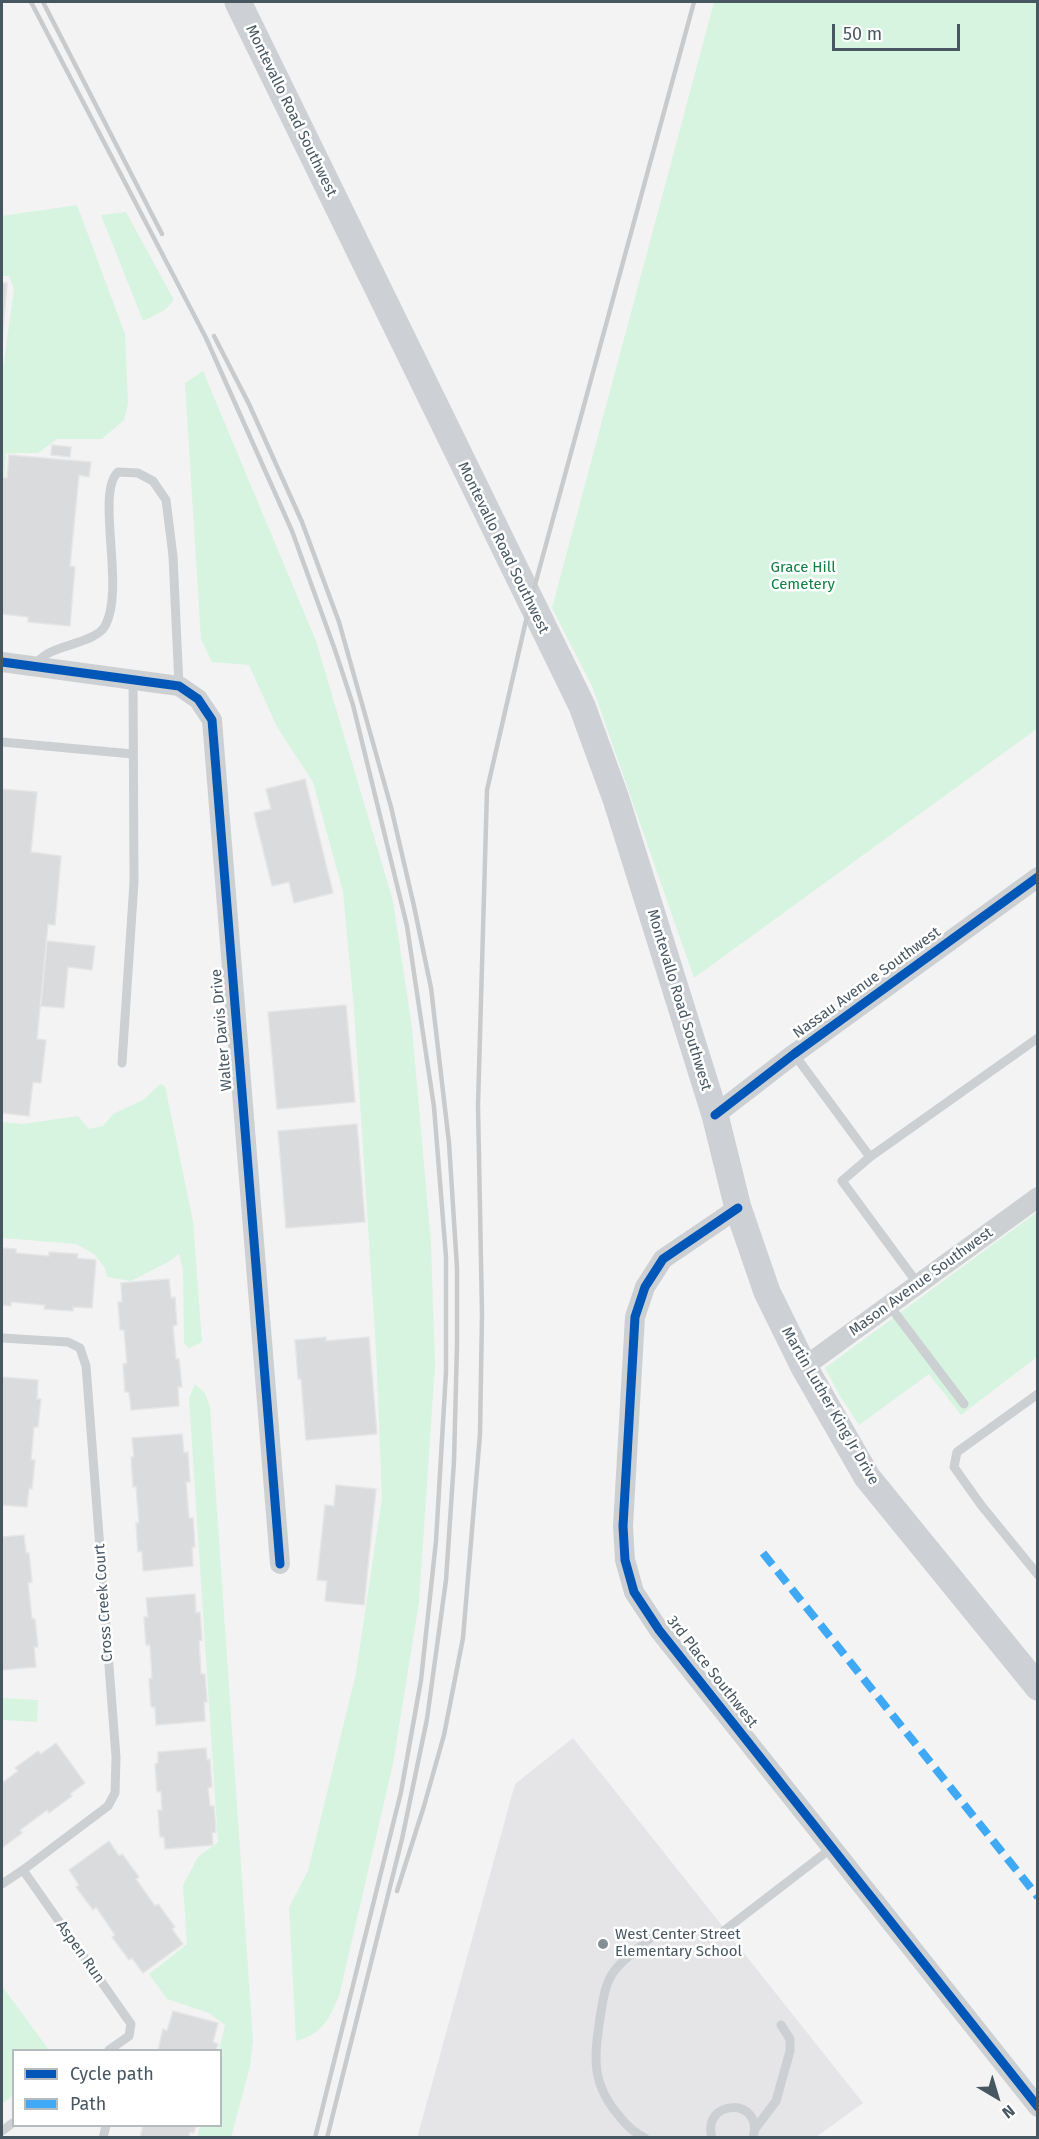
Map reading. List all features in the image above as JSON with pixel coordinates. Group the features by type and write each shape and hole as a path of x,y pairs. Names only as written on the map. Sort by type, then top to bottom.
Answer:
{"main road":[{"name":"Montevallo Road Southwest","path":"238,2 582,706 616,799 715,1115"},
{"name":"Martin Luther King Jr Drive","path":"715,1115 738,1208 766,1293 804,1367 867,1477 1038,1687"}],"street":[{"path":"2,662 179,686"},
{"name":"Walter Davis Drive","path":"179,686 198,699 212,720 280,1564"},
{"name":"Nassau Avenue Southwest","path":"715,1115 794,1054 1038,877"},
{"name":"Mason Avenue Southwest","path":"804,1367 1038,1197"},
{"name":"3rd Place Southwest","path":"738,1208 663,1259 645,1287 635,1317 623,1526 625,1560 633,1592 659,1630 1038,2107"}],"lane":[{"path":"32,667 46,654 91,637 104,629 109,618 113,559 109,491 113,476 118,472 138,472 153,481 166,500 173,556 179,686"},
{"path":"122,1063 134,882 133,680"},
{"path":"2,742 133,754"},
{"path":"918,1284 842,1182 870,1157 1038,1038"},
{"path":"794,1054 870,1157"},
{"path":"889,1305 964,1404"},
{"name":"Cross Creek Court","path":"2,1338 68,1342 80,1348 86,1366 116,1757 115,1792 108,1806 2,1884"},
{"path":"1038,1394 957,1452 954,1467 981,1505 1038,1575"},
{"path":"721,1933 833,1847"},
{"name":"Aspen Run","path":"23,1870 131,2024 129,2036"},
{"path":"645,2138 623,2121 609,2105 599,2086 595,2066 606,1985 615,1969 649,1939"},
{"path":"754,2134 776,2101 790,2051 790,2039 781,2025"},
{"path":"110,2049 129,2036"},
{"path":"125,2049 129,2036"},
{"path":"712,2138 711,2125 714,2118 718,2112 732,2107 746,2111 751,2116 754,2134"}],"shaded area":[{"name":"West Center Street Elementary School","path":"573,1738 863,2103 816,2137 417,2138 515,1784"}],"green space":[{"name":"Grace Hill Cemetery","path":"714,2 1037,2 1038,728 694,978 592,686 552,608"},
{"path":"77,205 125,334 128,404 124,420 102,439 57,439 38,453 6,453 5,476 2,475 2,376 14,289 9,276 2,276 2,216"},
{"path":"126,212 174,300 165,310 143,321 101,215"},
{"path":"203,371 316,641 393,901 412,1028 431,1244 435,1365 419,1602 393,1764 339,1996 332,2012 319,2030 296,2041 289,1907 308,1871 356,1673 382,1498 376,1350 354,1009 343,892 313,782 277,727 249,665 212,662 201,639 185,383"},
{"path":"160,1084 165,1086 193,1221 202,1342 189,1348 184,1343 183,1270 179,1254 131,1281 107,1277 105,1268 94,1254 76,1244 2,1238 2,1122 23,1124 78,1116 89,1129 103,1126 113,1114 143,1100"},
{"path":"1037,1212 1037,1357 961,1415 929,1374 859,1425 825,1368"},
{"path":"195,1384 205,1393 210,1407 253,2041 250,2066 231,2138 197,2137 200,2127 222,2127 222,2049 219,2049 225,2025 209,2013 167,1999 149,1974 187,1944 183,1885 198,1857 218,1842 189,1398"},
{"path":"2,1698 38,1700 37,1722 2,1720"},
{"path":"2,1986 48,2049 12,2049 12,2096 2,2104"}],"building":[{"path":"2,283 7,283 2,342"},
{"path":"52,445 71,447 70,457 51,455"},
{"path":"9,455 91,462 89,477 79,475 70,566 75,567 70,626 28,622 28,617 2,614 2,477 7,478"},
{"path":"305,779 333,893 294,903 289,882 272,886 254,813 271,809 266,789"},
{"path":"2,789 37,792 31,852 61,856 55,925 48,924 37,1039 46,1040 41,1083 33,1082 29,1116 2,1113"},
{"path":"47,941 95,946 92,970 68,967 64,1008 41,1006"},
{"path":"346,1005 355,1102 277,1109 268,1012"},
{"path":"357,1124 365,1222 286,1228 278,1131"},
{"path":"2,1248 16,1249 16,1253 49,1256 49,1252 78,1254 77,1258 96,1260 92,1308 73,1307 73,1311 44,1309 45,1305 11,1302 11,1306 2,1305"},
{"path":"169,1279 171,1298 175,1297 177,1325 173,1326 176,1359 179,1359 182,1387 178,1387 179,1406 131,1410 129,1392 125,1392 123,1364 127,1363 124,1330 120,1330 118,1302 122,1302 121,1283"},
{"path":"326,1337 326,1341 369,1337 377,1434 306,1440 295,1340"},
{"path":"2,1377 38,1380 37,1399 41,1399 38,1427 34,1427 31,1460 35,1460 32,1489 29,1488 27,1507 2,1505"},
{"path":"182,1434 184,1453 188,1452 190,1482 186,1482 189,1518 193,1518 195,1547 192,1547 193,1566 143,1571 142,1551 138,1552 136,1523 139,1523 136,1486 133,1487 132,1438"},
{"path":"336,1485 376,1489 364,1605 325,1601 327,1581 317,1580 325,1505 334,1506"},
{"path":"24,1535 26,1553 29,1553 32,1582 28,1583 38,1647 34,1647 36,1667 2,1670 2,1537"},
{"path":"195,1594 196,1613 200,1612 201,1674 205,1674 207,1702 204,1702 205,1721 156,1725 155,1707 151,1707 150,1645 146,1645 144,1617 148,1617 146,1598"},
{"path":"56,1743 85,1783 49,1813 47,1810 20,1830 22,1833 2,1848 2,1783 18,1771 15,1768 38,1751 41,1754"},
{"path":"206,1748 207,1760 210,1759 212,1787 208,1788 210,1806 214,1806 216,1832 212,1833 213,1845 165,1849 164,1837 160,1837 158,1810 162,1810 161,1791 157,1792 155,1764 158,1763 158,1752"},
{"path":"109,1841 119,1856 122,1854 139,1877 136,1879 155,1906 158,1904 175,1927 172,1929 183,1944 143,1973 132,1958 129,1960 112,1937 115,1935 96,1907 93,1910 76,1887 79,1885 69,1870"},
{"path":"173,2011 218,2023 213,2042 218,2044 216,2049 158,2049 163,2029 167,2031"},
{"path":"143,2127 196,2127 194,2133 190,2132 189,2138 140,2138"}],"railway":[{"path":"31,2 206,338 292,531 353,705 407,926 434,1107 446,1257 446,1372 436,1541 421,1680 401,1792 315,2138"},
{"path":"43,2 162,234"},
{"path":"397,1891 444,1735 463,1638 480,1434 482,1314 478,1105 487,790 530,603 694,2"},
{"path":"214,336 249,404 302,522 339,622 391,807 431,988 449,1143 457,1268 454,1461 446,1580 427,1719 402,1839 327,2138"}],"marked path":[{"path":"763,1553 1038,1897"}],"cycle path":[{"path":"2,662 179,686 198,699 212,720 280,1564"},
{"path":"715,1115 794,1054 1038,877"},
{"path":"738,1208 663,1259 645,1287 635,1317 623,1526 625,1560 634,1592 659,1630 1038,2107"}],"place":[{"name":"West Center Street Elementary School","path":"603,1944"}]}
